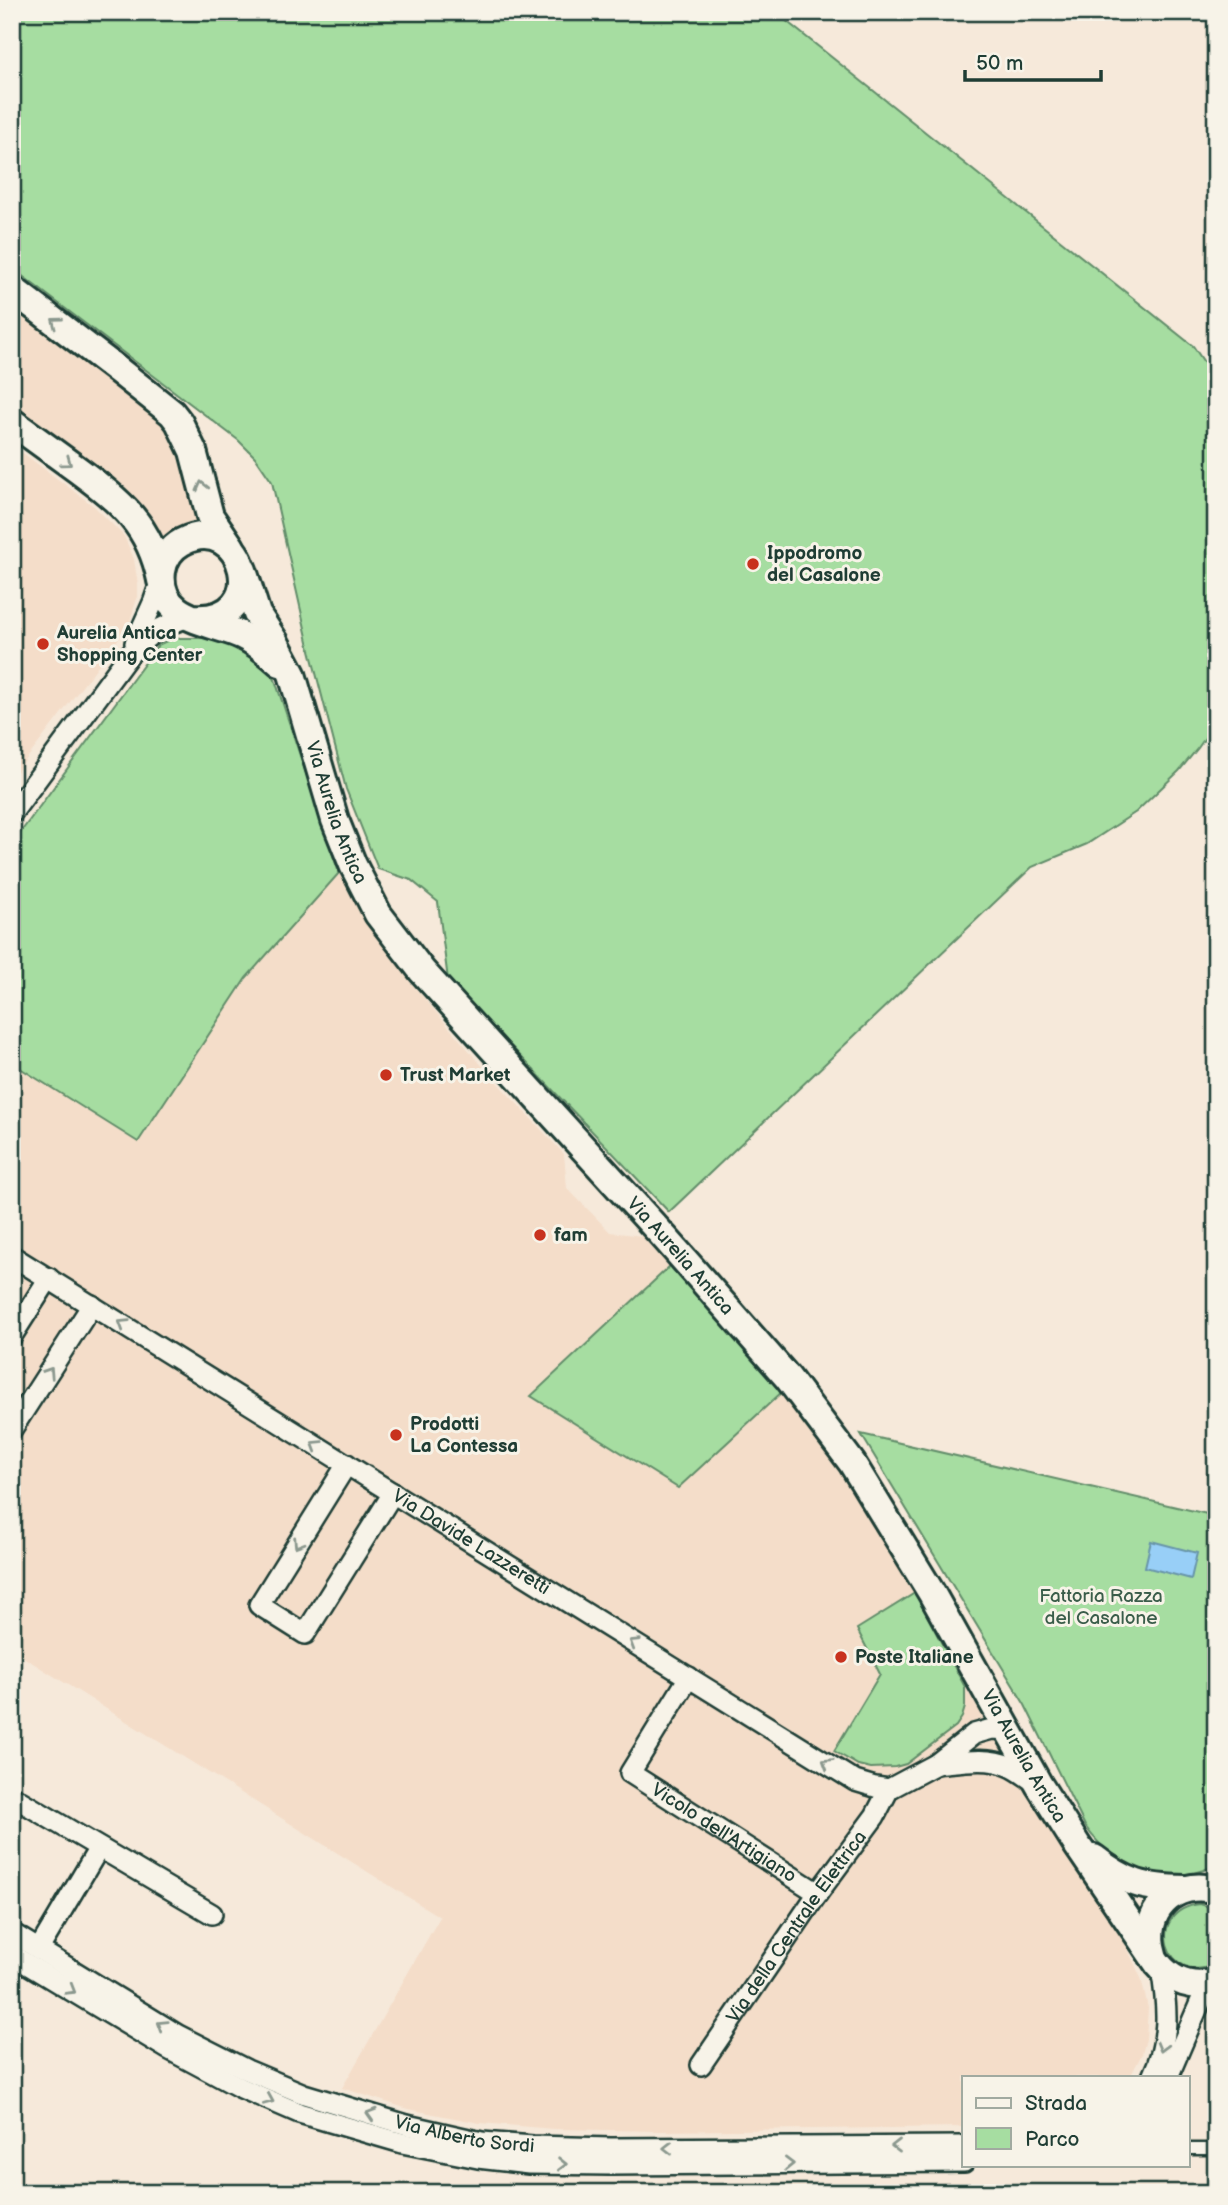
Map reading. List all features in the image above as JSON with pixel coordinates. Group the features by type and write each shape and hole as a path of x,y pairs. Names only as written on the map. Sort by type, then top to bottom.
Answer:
{"street":[{"name":"Via Aurelia Antica","path":"12,289 119,370 180,422 193,451 210,516 239,557 257,614 292,674 335,820 353,865 378,914 422,971 666,1239 788,1378 852,1462 931,1592 1039,1785 1157,1961 1169,1975 1183,1983 1214,1983"},
{"path":"12,422 106,491 130,512 150,544 162,589 172,606 191,618 226,629 256,643 292,674"},
{"path":"128,656 142,629 169,553 179,543 192,537 219,539 231,547"},
{"path":"12,813 128,656 149,634 164,625 191,618 220,616 231,608 240,597 244,584 243,570"},
{"name":"Via Davide Lazzeretti","path":"12,1256 855,1781 889,1788"},
{"path":"12,1336 49,1278"},
{"path":"12,1429 92,1305"},
{"path":"347,1464 259,1605 305,1634 393,1493"},
{"name":"Vicolo dell'Artigiano","path":"689,1677 630,1773 818,1892"},
{"path":"889,1788 936,1764 974,1734 990,1696"},
{"path":"974,1734 992,1729 1009,1730"},
{"path":"976,1760 993,1748 1009,1730"},
{"path":"936,1764 976,1760 997,1762 1010,1766 1039,1785"},
{"name":"Via della Centrale Elettrica","path":"701,2065 818,1892 875,1816 889,1788"},
{"path":"12,1796 212,1914"},
{"name":"Via Aurelia Antica","path":"1077,1845 1113,1873 1144,1886 1205,1887"},
{"path":"39,1949 99,1848"},
{"name":"Via Aurelia Antica","path":"1157,1961 1150,1932 1157,1911 1166,1900 1205,1887"},
{"name":"Via Alberto Sordi","path":"12,1933 178,2035 247,2070 304,2094 408,2125 482,2142 611,2148 962,2146"},
{"name":"Via Alberto Sordi","path":"12,1955 168,2049 239,2087 299,2112 401,2143 478,2158 529,2164 962,2162"},
{"path":"1152,2076 1168,2016 1157,1961"},
{"path":"1168,2076 1214,1983"}],"lane":[{"path":"1190,2149 1216,2149"}],"shaded area":[{"path":"12,302 156,413 178,437 202,526 177,531 162,538 152,517 132,498 12,402"},
{"path":"12,445 95,507 124,536 134,559 138,585 129,625 12,778"},
{"path":"339,873 410,982 491,1076 564,1154 567,1188 610,1232 642,1236 783,1391 845,1473 915,1593 965,1687 1114,1919 1141,1978 1148,2008 1146,2039 1131,2076 962,2076 962,2127 661,2131 554,2129 480,2123 408,2109 342,2088 440,1917 12,1650 12,1063 138,1142 246,978"}],"green space":[{"name":"Ippodromo del Casalone","path":"12,12 775,12 1193,346 1216,380 1216,722 1179,771 1136,812 1087,844 1032,867 669,1212 448,980 438,902 411,880 378,869 346,789 309,646 272,482 255,457 238,440 12,268"},
{"path":"173,638 223,638 234,641 270,670 339,873 246,978 138,1142 12,1063 12,844 158,645"},
{"path":"670,1266 783,1391 678,1488 531,1396"},
{"name":"Fattoria Razza del Casalone","path":"861,1434 1216,1516 1216,1865 1197,1872 1160,1875 1127,1864 1097,1841 1085,1826 1025,1705"},
{"path":"915,1593 965,1687 962,1717 956,1726 906,1764 871,1768 858,1765 834,1751 880,1674 857,1629"},
{"path":"1200,1904 1216,1909 1216,1964 1199,1969 1184,1966 1174,1957 1168,1946 1166,1932 1171,1920 1182,1910"}],"water":[{"path":"1151,1541 1197,1553 1191,1579 1145,1567"}],"place":[{"name":"Ippodromo del Casalone","path":"753,564"},
{"name":"Aurelia Antica Shopping Center","path":"43,644"},
{"name":"Trust Market","path":"386,1075"},
{"name":"fam","path":"540,1235"},
{"name":"Prodotti La Contessa","path":"396,1435"},
{"name":"Poste Italiane","path":"841,1657"}]}
